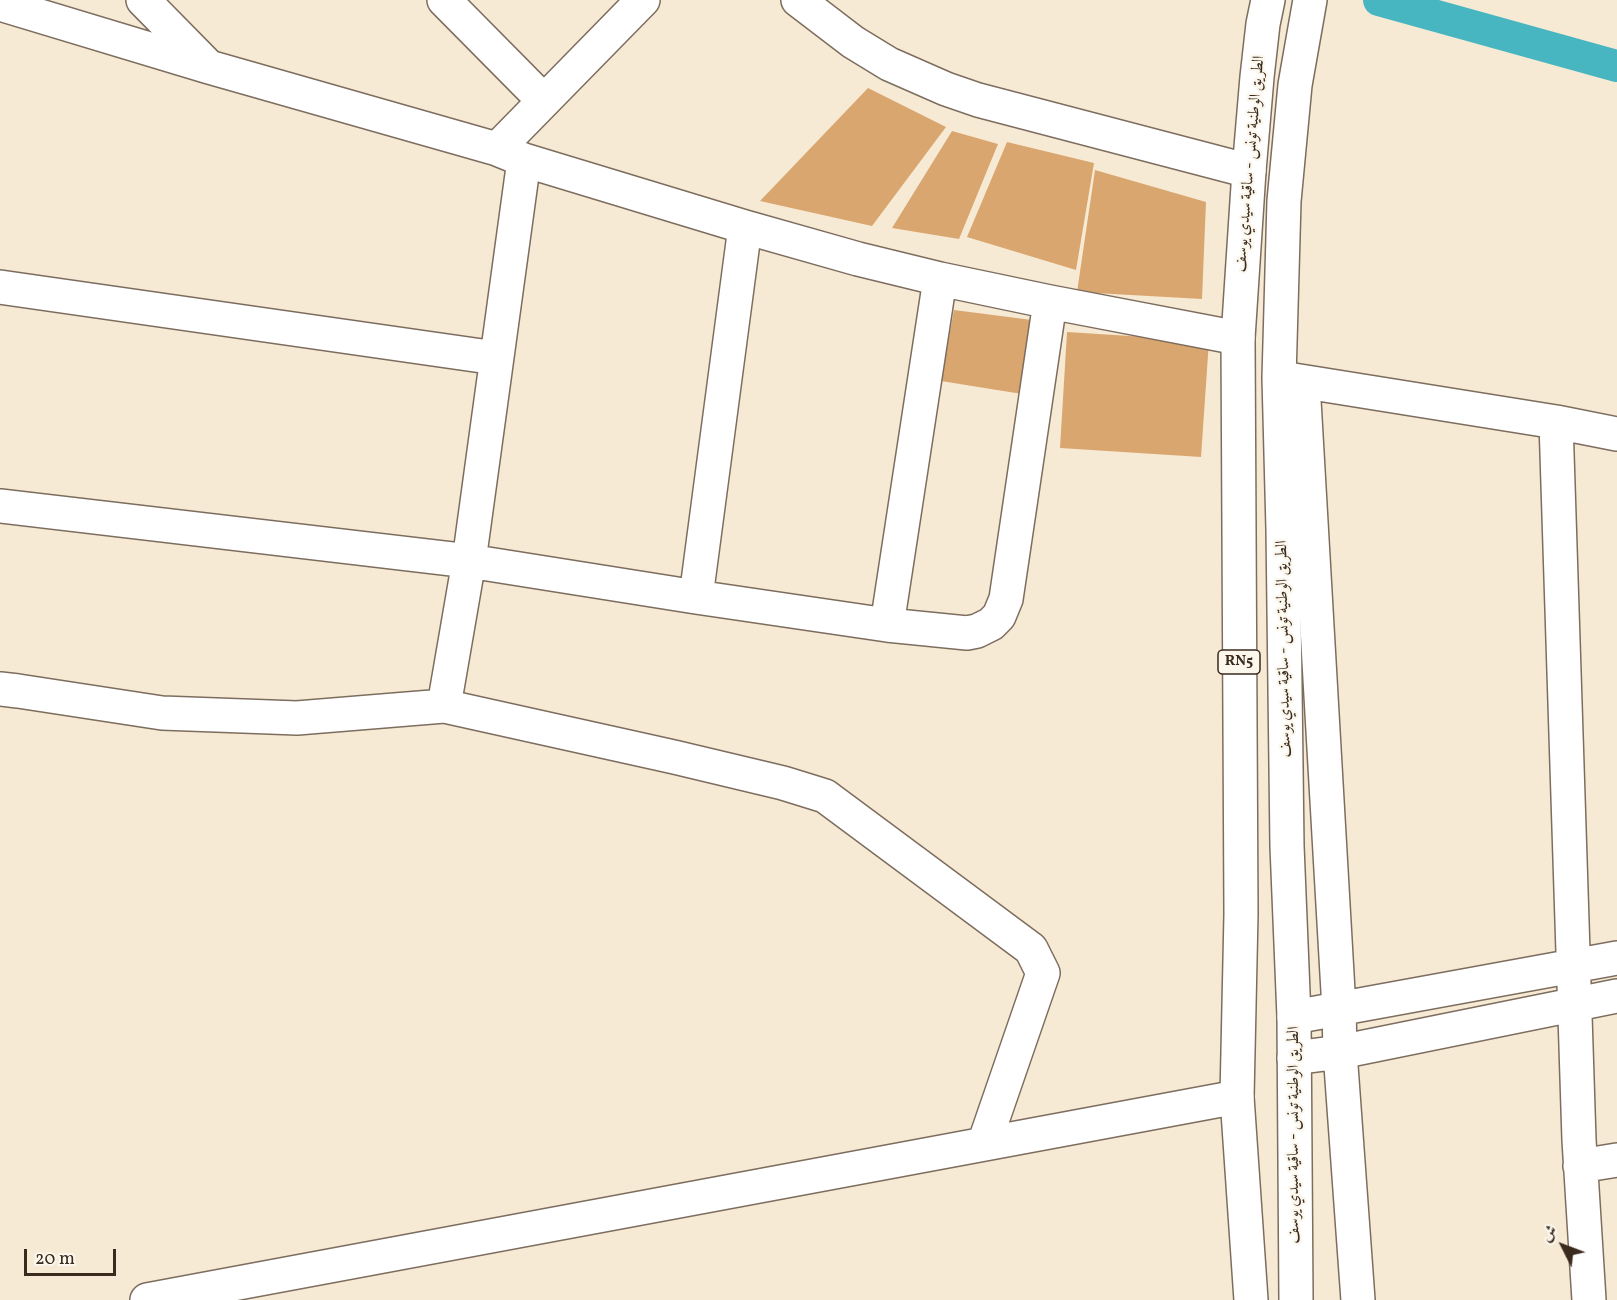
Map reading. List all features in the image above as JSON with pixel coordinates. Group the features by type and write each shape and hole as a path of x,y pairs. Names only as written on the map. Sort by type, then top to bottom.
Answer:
{"main road":[{"path":"143,0 209,67"},
{"path":"444,0 544,101"},
{"path":"444,706 469,561 496,358 511,154 544,101 643,0"},
{"path":"798,0 853,42 890,64 946,89 978,100 1249,171"},
{"path":"0,4 858,259 1050,302 1238,338"},
{"name":"الطريق الوطنية تونس - ساقية سيدي يوسف","path":"1251,1300 1237,1097 1241,914 1238,338 1249,171 1266,12"},
{"name":"الطريق الوطنية تونس - ساقية سيدي يوسف","path":"1296,1300 1294,1017 1287,846 1283,529 1291,380 1284,201 1295,85 1307,16"},
{"path":"696,597 745,227"},
{"path":"887,625 940,279"},
{"path":"0,287 496,358"},
{"path":"0,506 469,561 887,625 967,633 983,629 999,616 1006,599 1050,302"},
{"path":"1358,1300 1340,1052 1339,1009 1291,380 1556,422 1617,434"},
{"path":"1556,422 1580,1166 1589,1300"},
{"path":"0,689 162,713 297,718 444,706 674,757 783,783 825,796 1031,949 1043,973 984,1144"},
{"path":"1294,1017 1617,958"},
{"path":"1294,1058 1340,1052 1617,996"},
{"path":"147,1300 1237,1097"},
{"path":"1580,1166 1617,1160"}],"building":[{"path":"868,88 946,127 872,226 760,201"},
{"path":"952,131 998,144 959,239 892,228"},
{"path":"1007,142 1094,163 1076,270 967,237"},
{"path":"1095,170 1206,202 1202,299 1077,292"},
{"path":"954,310 1032,320 1022,394 941,381"},
{"path":"1067,332 1209,341 1201,457 1060,448"}],"waterway":[{"path":"1379,0 1617,66"}]}
